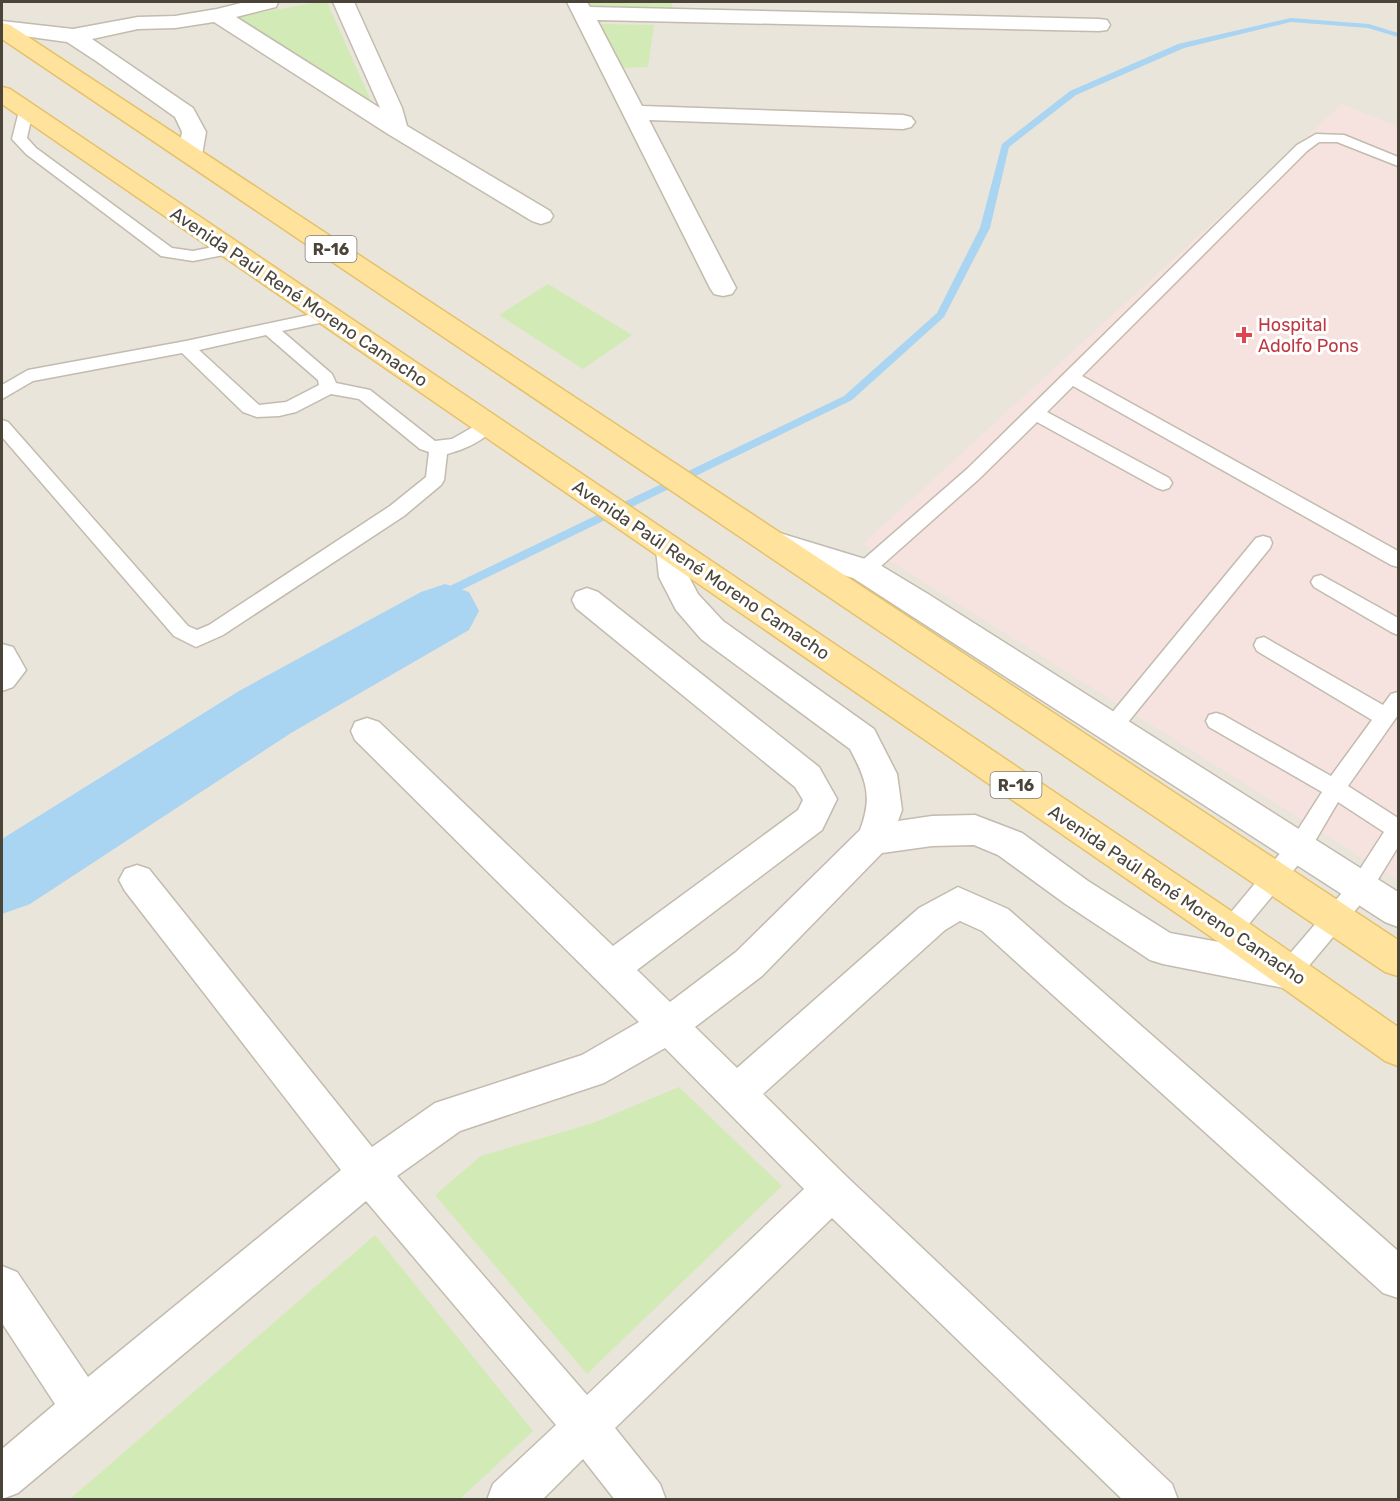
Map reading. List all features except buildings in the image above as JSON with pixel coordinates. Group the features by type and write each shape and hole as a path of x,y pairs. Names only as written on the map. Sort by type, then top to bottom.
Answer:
{"main road":[{"name":"R-16","path":"2,29 1398,960"},
{"name":"Avenida Paúl René Moreno Camacho","path":"2,94 1230,930 1398,1048"}],"street":[{"path":"2,29 73,36 138,23 175,22 218,15 268,2"},
{"path":"344,2 391,108 396,129"},
{"path":"723,288 580,7 1099,25"},
{"path":"218,15 396,129 541,216"},
{"path":"104,56 175,22"},
{"path":"73,36 185,113 194,132 190,155"},
{"path":"634,113 903,122"},
{"path":"773,542 864,570 1113,726 1398,911"},
{"path":"2,1477 368,1173 449,1116 591,1070 667,1026 749,964 873,839 885,810 880,774 862,740 712,630 687,602 674,577 671,550"},
{"path":"587,600 807,777 820,799 810,820 611,968"},
{"path":"2,656 10,670 2,678"},
{"path":"367,731 611,968 832,1190 1156,1500"},
{"path":"873,839 932,831 975,830 1010,844 1076,892 1163,948 1289,972"},
{"path":"137,880 368,1173 585,1426 644,1500"},
{"path":"736,1093 932,919 958,903 995,920 1398,1278"},
{"path":"509,1500 832,1190"},
{"path":"2,1287 84,1409"}],"lane":[{"path":"26,111 19,139 31,151 166,252 193,256 228,249"},
{"path":"864,570 973,474 1302,148 1316,138 1339,138 1398,162"},
{"path":"2,393 28,376 186,347 327,316"},
{"path":"269,329 326,378 328,387"},
{"path":"186,347 249,408 257,412 270,413 320,395 328,387"},
{"path":"1071,377 1398,560"},
{"path":"328,387 364,394 426,445 438,450 455,446 487,424"},
{"path":"1034,412 1163,483"},
{"path":"2,426 181,631 196,639 216,630 397,512 435,480 438,450"},
{"path":"1113,726 1263,543"},
{"path":"1321,582 1398,627"},
{"path":"1230,930 1300,846 1324,810 1334,788 1392,709 1264,645"},
{"path":"1216,721 1334,788 1398,829 1361,886 1289,972"}],"shaded area":[{"path":"2,2 1398,2 1398,1499 2,1499"},
{"name":"Hospital Adolfo Pons","path":"1342,104 1398,127 1398,880 863,544"}],"green space":[{"path":"327,2 372,103 236,17"},
{"path":"578,2 672,2 672,12 583,11"},
{"path":"600,24 654,25 648,67 622,68"},
{"path":"548,284 632,335 583,369 499,315"},
{"path":"679,1087 782,1186 587,1374 435,1195 481,1156 593,1123"},
{"path":"375,1235 533,1431 460,1499 70,1499"}],"waterway":[{"path":"2,856 348,640 848,398 941,315 985,228 1005,146 1073,93 1181,46 1291,20 1369,26 1398,35"},
{"path":"2,880 265,712 445,611"}],"place":[{"name":"Hospital Adolfo Pons","path":"1244,335"}]}
